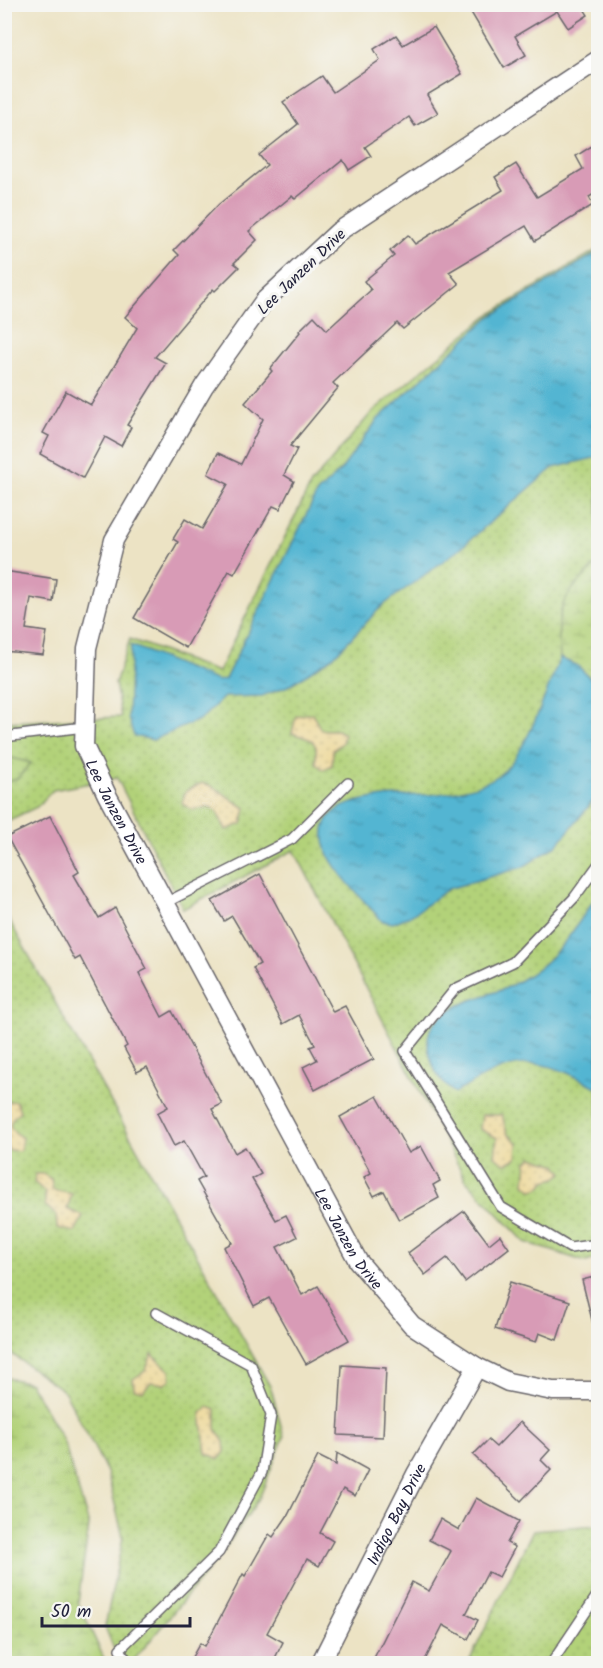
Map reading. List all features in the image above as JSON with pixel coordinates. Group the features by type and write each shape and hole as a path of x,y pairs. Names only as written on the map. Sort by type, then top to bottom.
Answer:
{"street":[{"name":"Lee Janzen Drive","path":"598,60 338,232 264,301 204,386 114,540 87,648 84,746 107,795 358,1261 412,1325 477,1367 508,1382 553,1391 598,1391"},
{"name":"Indigo Bay Drive","path":"320,1664 416,1474 477,1367"}],"lane":[{"path":"4,737 76,728"},
{"path":"171,900 292,839 348,783"},
{"path":"598,865 574,898 513,962 455,989 405,1051 501,1207 570,1248 598,1244"},
{"path":"129,1664 120,1649 219,1552 262,1472 271,1415 251,1365 156,1313"},
{"path":"551,1664 598,1594"}],"green space":[{"path":"598,249 598,1258 586,1262 525,1242 466,1180 294,850 183,909 117,778 53,790 37,807 5,822 4,722 121,717 115,683 130,639 218,672 311,484 372,412 487,316"},
{"path":"598,563 598,686 578,666 560,658 559,626 560,614 568,595"},
{"path":"5,758 31,763 18,778 5,783"},
{"path":"4,911 271,1388 284,1437 259,1499 218,1558 134,1660 135,1663 120,1663 105,1627 123,1537 107,1472 65,1392 5,1349"},
{"path":"4,1377 30,1383 63,1440 89,1525 78,1602 106,1663 5,1663"},
{"path":"598,1525 598,1663 468,1664 533,1530"}],"sand":[{"path":"312,713 321,730 337,730 344,734 342,743 333,750 332,765 323,770 316,763 316,747 312,740 292,733 296,716"},
{"path":"202,783 214,787 246,808 242,824 226,830 216,810 209,807 192,810 182,803 186,791"},
{"path":"16,1101 20,1111 12,1119 10,1125 22,1138 20,1151 8,1150 5,1140 5,1102"},
{"path":"482,1115 502,1115 507,1133 518,1143 517,1158 505,1164 495,1156 497,1138 480,1129"},
{"path":"532,1157 557,1165 563,1173 545,1181 540,1188 532,1190 525,1183 527,1162"},
{"path":"36,1174 43,1174 51,1179 53,1190 72,1194 67,1209 83,1216 75,1232 57,1228 56,1215 45,1205 45,1192 34,1182"},
{"path":"152,1354 170,1371 171,1379 164,1384 151,1382 143,1391 134,1389 133,1379 145,1371"},
{"path":"208,1407 216,1410 216,1429 224,1442 225,1452 219,1459 206,1453 201,1413"}],"water":[{"path":"598,252 598,457 553,468 457,551 382,606 333,657 288,686 262,696 224,697 201,719 153,740 134,736 128,718 131,645 218,681 225,679 317,493 341,470 378,419 488,318"},
{"path":"560,658 578,666 598,686 598,795 557,845 523,867 448,889 412,915 393,923 382,921 335,867 330,858 326,849 324,829 331,815 345,806 363,800 438,794 478,785 499,775 509,766 527,738"},
{"path":"598,894 598,1088 558,1069 526,1064 494,1072 455,1093 442,1081 432,1062 428,1040 431,1028 440,1017 452,1009 506,988 539,968 562,945"}],"building":[{"path":"466,4 581,4 588,15 568,28 557,11 515,36 526,55 504,68"},
{"path":"434,27 462,74 427,95 438,113 415,126 409,117 365,147 371,156 349,170 343,160 295,199 292,196 249,231 257,240 234,263 239,267 215,291 213,289 155,357 166,363 127,425 131,427 121,446 105,437 83,478 40,454 49,436 43,433 66,391 91,405 137,328 125,317 179,255 174,250 219,204 267,165 259,155 298,124 283,102 322,76 333,92 380,60 374,49 396,35 403,45"},
{"path":"598,142 598,194 597,192 589,197 593,205 535,241 526,226 449,272 459,284 403,329 397,323 333,383 338,388 290,446 297,449 284,475 294,481 280,509 273,506 234,574 229,571 186,648 134,618 178,542 173,539 185,519 202,529 228,484 208,474 218,453 241,464 263,419 245,403 272,371 270,369 299,331 314,316 327,330 371,290 364,281 394,256 390,251 408,235 415,244 503,190 495,177 516,164 537,197 583,169 576,156"},
{"path":"4,571 56,579 53,602 31,598 26,629 47,632 43,655 4,651"},
{"path":"50,816 79,872 74,875 99,918 115,908 147,969 139,973 162,1017 172,1011 222,1104 212,1109 235,1153 245,1147 261,1174 252,1179 276,1220 286,1215 297,1237 277,1247 302,1295 318,1286 349,1340 306,1364 269,1298 254,1306 224,1247 232,1243 197,1181 204,1177 184,1141 174,1146 157,1113 168,1107 147,1067 137,1072 124,1048 127,1046 80,957 75,960 7,837"},
{"path":"260,874 333,1012 345,1006 374,1059 315,1090 303,1067 317,1060 310,1047 315,1045 299,1015 283,1024 253,968 260,964 232,916 224,921 212,901"},
{"path":"377,1096 409,1153 421,1146 440,1181 433,1185 439,1198 399,1220 384,1191 374,1196 364,1177 371,1173 340,1117"},
{"path":"464,1211 489,1244 500,1235 509,1248 465,1282 447,1258 425,1275 408,1253"},
{"path":"598,1276 598,1323 593,1324 582,1280"},
{"path":"510,1282 570,1301 557,1340 539,1333 536,1342 495,1329"},
{"path":"342,1365 386,1368 383,1437 338,1435"},
{"path":"520,1422 550,1450 541,1460 551,1470 521,1501 473,1455 488,1440 496,1447"},
{"path":"337,1453 368,1470 355,1496 343,1489 320,1533 333,1541 319,1566 307,1559 267,1633 283,1642 272,1664 188,1664 200,1643 205,1646 243,1574 245,1576 269,1534 273,1537 288,1515 318,1456 336,1465"},
{"path":"476,1498 519,1521 507,1543 515,1547 499,1577 488,1572 466,1614 478,1620 468,1639 443,1625 423,1664 371,1664 412,1582 429,1591 451,1551 429,1540 440,1519 459,1530"}]}
